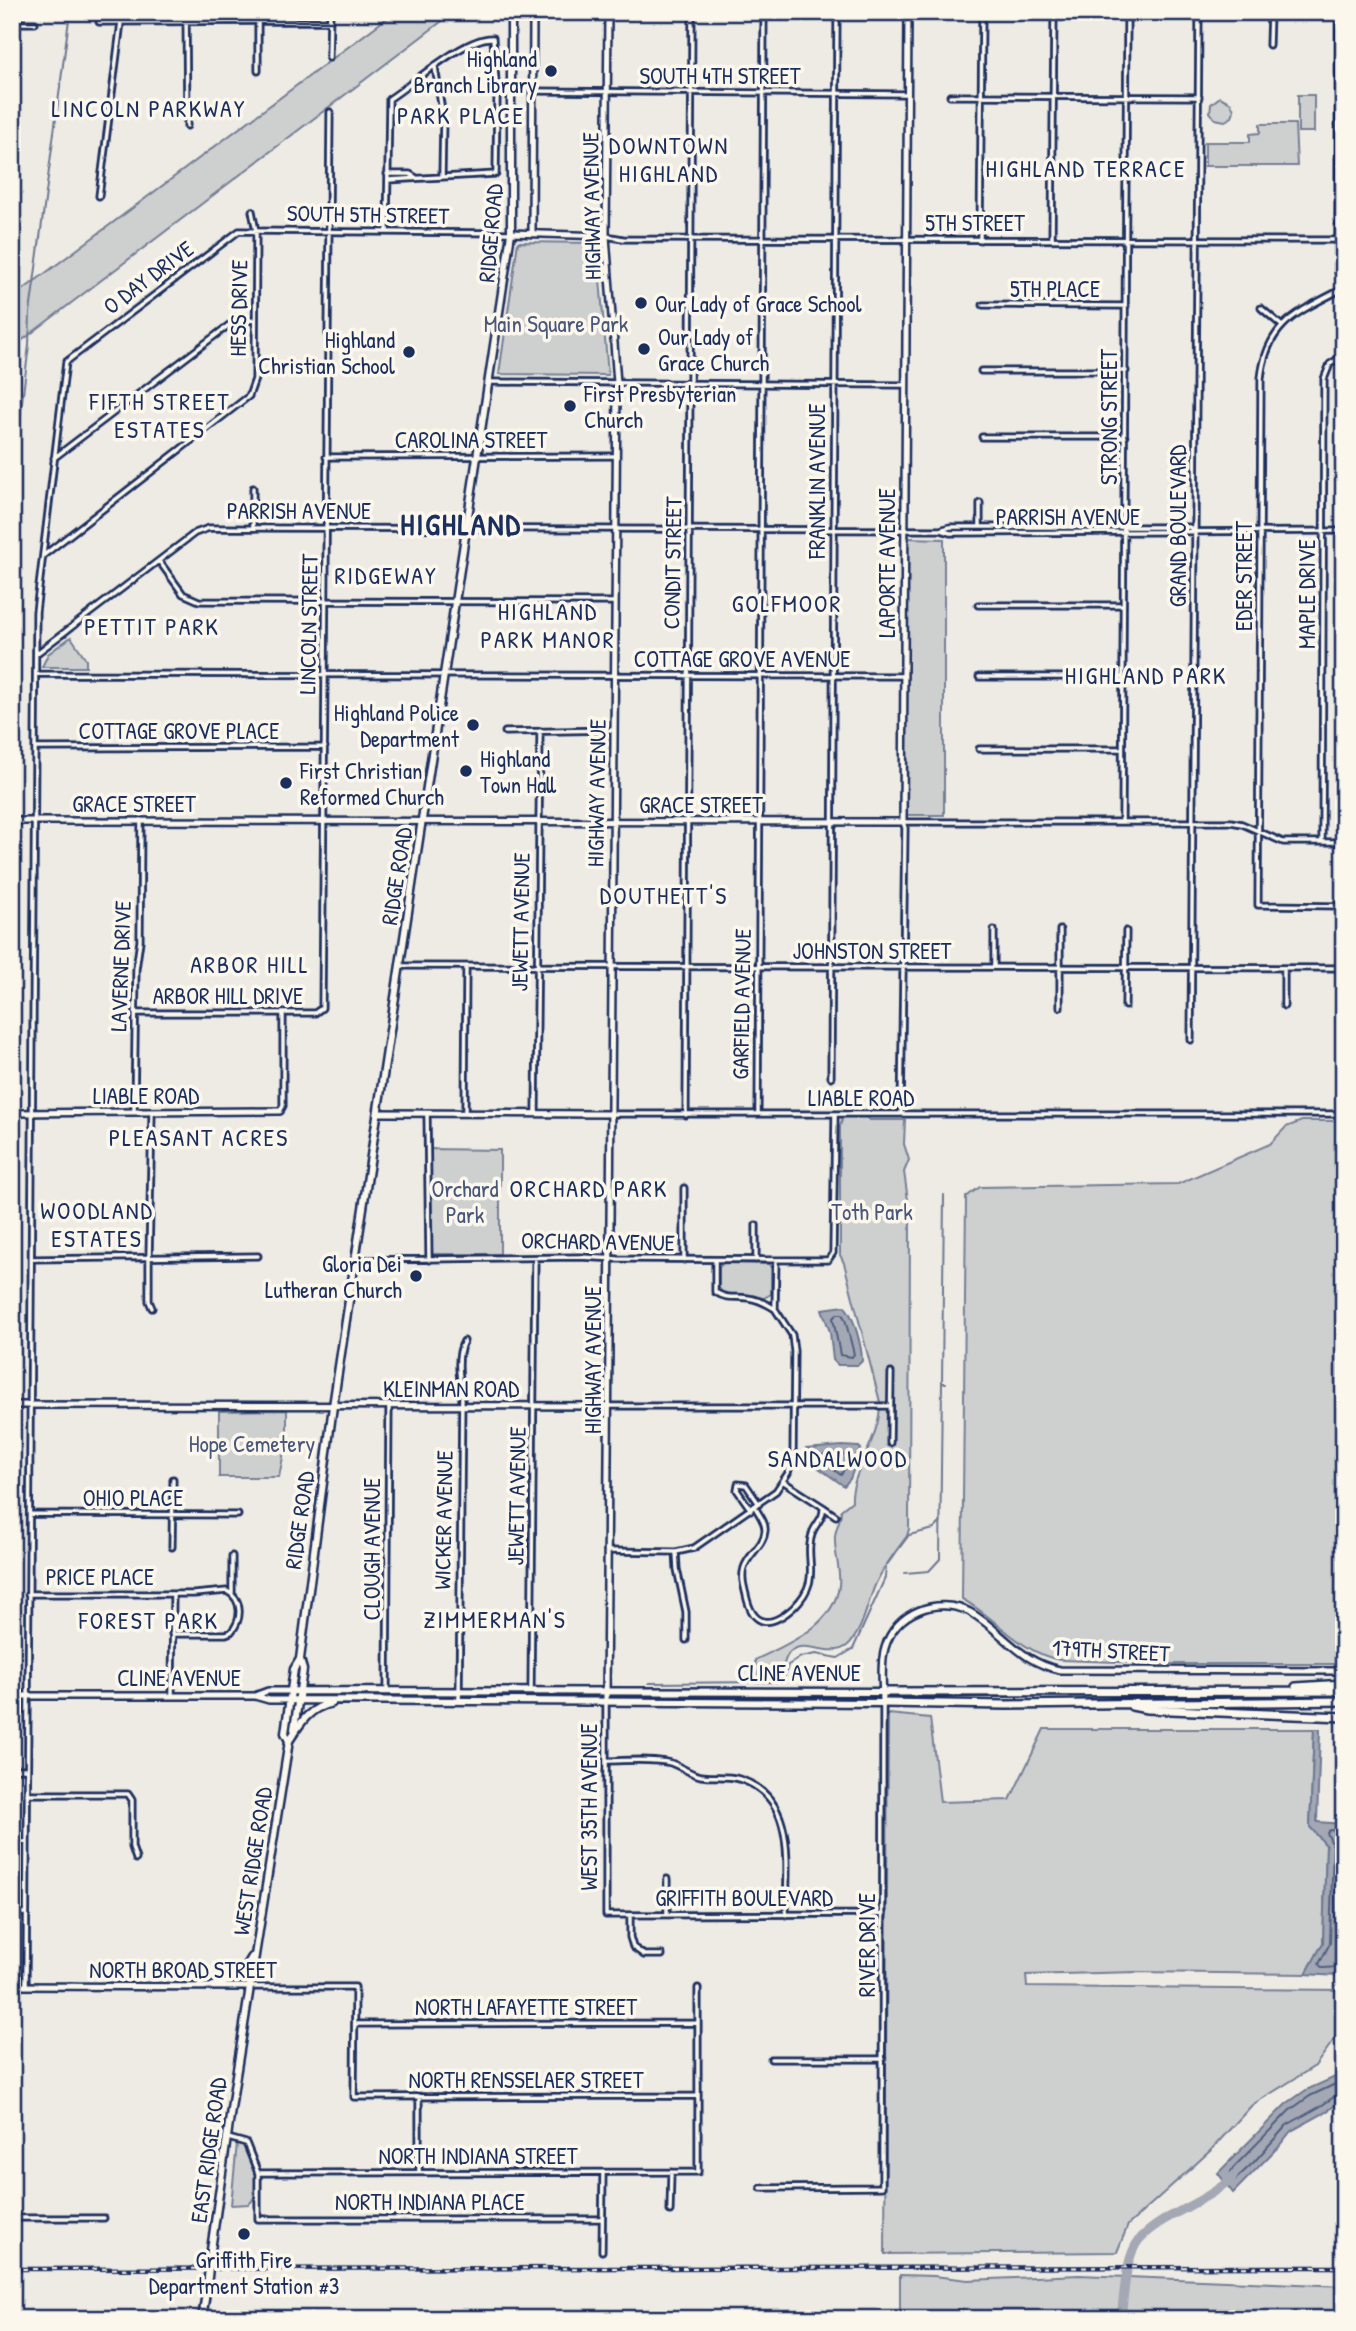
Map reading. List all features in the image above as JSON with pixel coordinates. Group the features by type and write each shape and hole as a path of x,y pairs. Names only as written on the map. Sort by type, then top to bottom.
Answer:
{"highway":[{"path":"1253,1691 1344,1684"},
{"name":"CLINE AVENUE","path":"883,1692 1344,1691"},
{"name":"CLINE AVENUE","path":"883,1703 1344,1701"},
{"path":"1118,1703 1147,1709 1344,1717"}],"main road":[{"name":"RIDGE ROAD","path":"300,1696 303,1670 300,1659 333,1406 511,233 512,12"},
{"name":"RIDGE ROAD","path":"290,1700 294,1669 300,1659"},
{"name":"CLINE AVENUE","path":"291,1691 300,1696 338,1702 606,1700 883,1703"},
{"name":"CLINE AVENUE","path":"290,1700 300,1696 387,1692 883,1692"},
{"name":"WEST RIDGE ROAD","path":"249,1987 300,1696"},
{"name":"WEST RIDGE ROAD","path":"290,1700 285,1733 291,1738"},
{"path":"291,1738 315,1707 338,1702"},
{"path":"213,1986 237,1978 244,1972 255,1952"},
{"name":"EAST RIDGE ROAD","path":"202,2319 249,1987"}],"street":[{"path":"186,12 187,126"},
{"path":"329,58 330,12"},
{"path":"532,234 533,12"},
{"name":"HIGHWAY AVENUE","path":"606,1700 617,383 606,236 608,12"},
{"name":"CONDIT STREET","path":"686,1115 692,12"},
{"name":"GARFIELD AVENUE","path":"758,1114 764,12"},
{"name":"FRANKLIN AVENUE","path":"831,1077 837,12"},
{"name":"LAPORTE AVENUE","path":"901,1114 905,828 902,676 908,12"},
{"path":"980,240 982,12"},
{"path":"1052,240 1054,12"},
{"name":"STRONG STREET","path":"1122,822 1127,12"},
{"name":"GRAND BOULEVARD","path":"1191,1040 1199,12"},
{"path":"1269,45 1270,12"},
{"path":"1339,12 1341,169 1337,240 1338,272 1344,286"},
{"path":"258,21 258,71"},
{"path":"99,22 330,21"},
{"path":"99,196 121,22"},
{"path":"12,23 35,23"},
{"path":"387,232 389,99 466,44 493,38 497,97 496,174 415,177 410,174 388,177"},
{"path":"435,68 443,117 442,176"},
{"name":"SOUTH 4TH STREET","path":"533,91 907,94"},
{"path":"950,96 1199,97"},
{"name":"LINCOLN STREET","path":"320,1010 323,1004 330,112"},
{"name":"HESS DRIVE","path":"43,555 249,396 255,379 256,231 252,211"},
{"name":"SOUTH 5TH STREET","path":"256,231 606,236"},
{"name":"O DAY DRIVE","path":"54,458 66,362 233,234 256,231"},
{"name":"5TH STREET","path":"606,236 623,239 1344,240"},
{"name":"EDER STREET","path":"1344,286 1281,325 1263,359 1258,905 1344,906"},
{"name":"5TH PLACE","path":"983,305 1126,306"},
{"path":"1261,308 1281,325"},
{"path":"26,1986 36,612 54,458 229,325 243,320 255,320"},
{"name":"MAPLE DRIVE","path":"1322,842 1324,379 1330,364 1344,355"},
{"path":"981,371 1126,371"},
{"path":"489,382 905,385"},
{"path":"982,437 1125,437"},
{"name":"CAROLINA STREET","path":"326,457 616,456"},
{"path":"253,488 253,528"},
{"path":"979,533 980,503"},
{"name":"PARRISH AVENUE","path":"36,654 202,529 466,527 940,530 950,527 1189,527 1195,531"},
{"name":"PARRISH AVENUE","path":"940,530 950,533 1344,531"},
{"path":"158,561 183,594 199,601 615,602"},
{"path":"978,605 1123,605"},
{"name":"COTTAGE GROVE AVENUE","path":"36,674 902,676"},
{"path":"979,677 1123,677"},
{"path":"505,732 614,730"},
{"name":"JEWETT AVENUE","path":"536,1113 540,732"},
{"name":"COTTAGE GROVE PLACE","path":"35,748 325,747"},
{"path":"979,749 1122,750"},
{"name":"LAVERNE DRIVE","path":"134,1113 141,820"},
{"name":"GRACE STREET","path":"12,821 1231,822 1283,842 1344,842"},
{"path":"994,967 995,930"},
{"path":"1060,930 1060,1007"},
{"path":"1125,1006 1126,931"},
{"name":"JOHNSTON STREET","path":"400,966 1344,968"},
{"path":"465,1113 466,967"},
{"path":"1284,969 1284,1006"},
{"name":"ARBOR HILL DRIVE","path":"136,1013 315,1013 320,1010"},
{"path":"280,1111 283,1105 283,1013"},
{"name":"LIABLE ROAD","path":"12,1113 280,1111"},
{"path":"152,1113 149,1258 149,1301 152,1308"},
{"name":"LIABLE ROAD","path":"378,1113 1344,1114"},
{"path":"427,1113 429,1260"},
{"path":"607,1551 676,1552 700,1545 755,1507 784,1482 793,1455 792,1335 775,1308 749,1298 725,1298 715,1292 715,1260 832,1258 835,1114"},
{"path":"684,1188 684,1260"},
{"path":"756,1225 756,1260"},
{"path":"31,1259 258,1256"},
{"name":"ORCHARD AVENUE","path":"355,1260 610,1257 715,1260"},
{"name":"JEWETT AVENUE","path":"531,1693 535,1258"},
{"path":"775,1308 776,1260"},
{"name":"WICKER AVENUE","path":"459,1702 462,1405 459,1349 464,1341"},
{"path":"890,1443 891,1373"},
{"name":"KLEINMAN ROAD","path":"12,1405 890,1406"},
{"name":"CLOUGH AVENUE","path":"387,1692 389,1405"},
{"path":"172,1547 173,1479"},
{"path":"784,1482 836,1516"},
{"path":"755,1507 737,1490 738,1484 746,1485 764,1522 762,1542 750,1555 742,1579 751,1614 767,1622 784,1616 804,1597 808,1589 811,1579 813,1532 822,1516 823,1507"},
{"name":"OHIO PLACE","path":"29,1514 238,1515"},
{"path":"676,1552 687,1612 686,1640"},
{"path":"172,1634 226,1634 238,1623 240,1611 232,1593 232,1556"},
{"name":"PRICE PLACE","path":"28,1594 194,1594 210,1591 232,1593"},
{"path":"172,1696 173,1594"},
{"name":"179TH STREET","path":"883,1703 884,1655 894,1630 914,1613 942,1606 970,1612 1024,1656 1060,1670 1344,1671"},
{"name":"CLINE AVENUE","path":"255,1696 268,1691 291,1691"},
{"name":"CLINE AVENUE","path":"12,1696 255,1696 270,1700 290,1700"},
{"name":"WEST 35TH AVENUE","path":"606,1700 606,1914"},
{"name":"RIVER DRIVE","path":"761,2188 882,2188 883,1703"},
{"path":"606,1761 670,1763 698,1776 735,1778 762,1791 776,1806 784,1826 786,1915"},
{"path":"12,1769 27,1769"},
{"path":"27,1794 129,1795 132,1800 132,1847 136,1859"},
{"path":"12,1842 27,1842"},
{"path":"667,1879 667,1915"},
{"path":"12,1913 26,1913"},
{"name":"GRIFFITH BOULEVARD","path":"606,1914 883,1914"},
{"path":"630,1915 633,1947 644,1955 662,1955"},
{"name":"NORTH BROAD STREET","path":"12,1986 355,1987 355,2024"},
{"path":"698,1988 698,2096"},
{"name":"NORTH LAFAYETTE STREET","path":"355,2024 698,2024"},
{"name":"NORTH RENSSELAER STREET","path":"355,2024 354,2097 698,2096"},
{"path":"771,2059 883,2059"},
{"path":"419,2096 419,2172"},
{"name":"NORTH INDIANA STREET","path":"258,2173 698,2172 698,2096"},
{"path":"226,2138 246,2143 258,2173"},
{"path":"602,2251 603,2172"},
{"path":"670,2211 671,2172"},
{"name":"NORTH INDIANA PLACE","path":"258,2173 258,2219 602,2219"},
{"path":"12,2218 104,2218"}],"green space":[{"path":"395,12 454,12 12,348 12,298"},
{"path":"1298,95 1314,95 1314,132 1298,132"},
{"path":"1220,97 1231,103 1234,110 1232,117 1225,121 1215,119 1210,112 1211,104"},
{"path":"1260,124 1295,124 1297,166 1205,166 1205,142 1250,142 1250,134 1260,133"},
{"name":"Main Square Park","path":"518,242 597,243 608,375 499,374"},
{"path":"908,538 944,539 944,815 906,815"},
{"name":"PETTIT PARK","path":"71,637 86,659 86,667 42,667 48,654"},
{"name":"Toth Park","path":"843,1117 905,1120 904,1144 909,1160 904,1172 910,1214 909,1529 877,1581 862,1623 848,1645 839,1650 798,1647 790,1652 784,1662 781,1681 758,1682 755,1660 807,1632 828,1613 835,1600 839,1580 835,1542 841,1510 852,1501 856,1479 879,1416 880,1402 840,1255 840,1126"},
{"path":"1302,1121 1344,1121 1344,1664 1172,1664 1060,1660 1032,1650 962,1599 966,1197 980,1187 1178,1184 1270,1144 1286,1127"},
{"name":"Orchard Park","path":"429,1149 500,1150 500,1254 430,1254"},
{"path":"724,1263 769,1264 771,1294 764,1298 723,1293 719,1288 719,1267"},
{"name":"Hope Cemetery","path":"287,1410 287,1437 279,1477 219,1477 219,1411"},
{"path":"888,1714 930,1718 940,1802 1010,1800 1044,1729 1314,1729 1310,1827 1326,1845 1323,1943 1306,1974 1136,1972 1026,1975 1027,1987 1344,1990 1344,2026 1315,2066 1252,2105 1210,2151 1128,2225 1117,2252 885,2254"},
{"path":"237,2143 245,2146 251,2160 256,2192 249,2204 231,2205"},
{"path":"900,2275 968,2280 1079,2275 1344,2286 1344,2319 900,2319"}],"water":[{"path":"844,1306 851,1316 859,1340 862,1361 858,1365 838,1365 833,1360 830,1332 822,1309"},
{"path":"842,1446 861,1449 850,1479 844,1486 805,1458 806,1449"},
{"path":"1314,1729 1320,1729 1317,1822 1344,1824 1344,1972 1338,1976 1306,1974 1323,1943 1326,1845 1310,1827"},
{"path":"1344,2073 1344,2099 1291,2131 1233,2193 1218,2173 1286,2104 1306,2090"}],"waterway":[{"path":"12,483 29,345 30,313 70,12"},
{"path":"942,1383 944,1195"},
{"path":"905,1573 929,1571 940,1559 942,1383 946,1383"},
{"path":"649,1683 783,1682 788,1665 801,1657 816,1654 838,1658 853,1649 885,1578 886,1566 909,1535 934,1529 941,1522"},
{"path":"1121,2319 1128,2267 1139,2240 1159,2223 1211,2193 1233,2176"}],"railway":[{"path":"12,2269 1344,2267"}],"place":[{"name":"Highland Branch Library","path":"551,71"},
{"name":"Our Lady of Grace School","path":"641,303"},
{"name":"Our Lady of Grace Church","path":"644,349"},
{"name":"Highland Christian School","path":"409,352"},
{"name":"First Presbyterian Church","path":"570,406"},
{"name":"Highland Police Department","path":"473,725"},
{"name":"Highland Town Hall","path":"466,771"},
{"name":"First Christian Reformed Church","path":"286,783"},
{"name":"Gloria Dei Lutheran Church","path":"416,1276"},
{"name":"Griffith Fire Department Station #3","path":"244,2234"}],"district":[{"name":"LINCOLN PARKWAY","path":"149,108"},
{"name":"PARK PLACE","path":"461,115"},
{"name":"DOWNTOWN HIGHLAND","path":"669,159"},
{"name":"HIGHLAND TERRACE","path":"1086,168"},
{"name":"FIFTH STREET ESTATES","path":"160,415"},
{"name":"HIGHLAND","path":"461,524"},
{"name":"RIDGEWAY","path":"386,575"},
{"name":"GOLFMOOR","path":"787,603"},
{"name":"HIGHLAND PARK MANOR","path":"548,625"},
{"name":"PETTIT PARK","path":"152,626"},
{"name":"HIGHLAND PARK","path":"1146,675"},
{"name":"DOUTHETT'S","path":"664,895"},
{"name":"ARBOR HILL","path":"250,964"},
{"name":"PLEASANT ACRES","path":"199,1137"},
{"name":"ORCHARD PARK","path":"589,1188"},
{"name":"WOODLAND ESTATES","path":"97,1224"},
{"name":"SANDALWOOD","path":"838,1458"},
{"name":"ZIMMERMAN'S","path":"495,1619"},
{"name":"FOREST PARK","path":"149,1620"}]}
